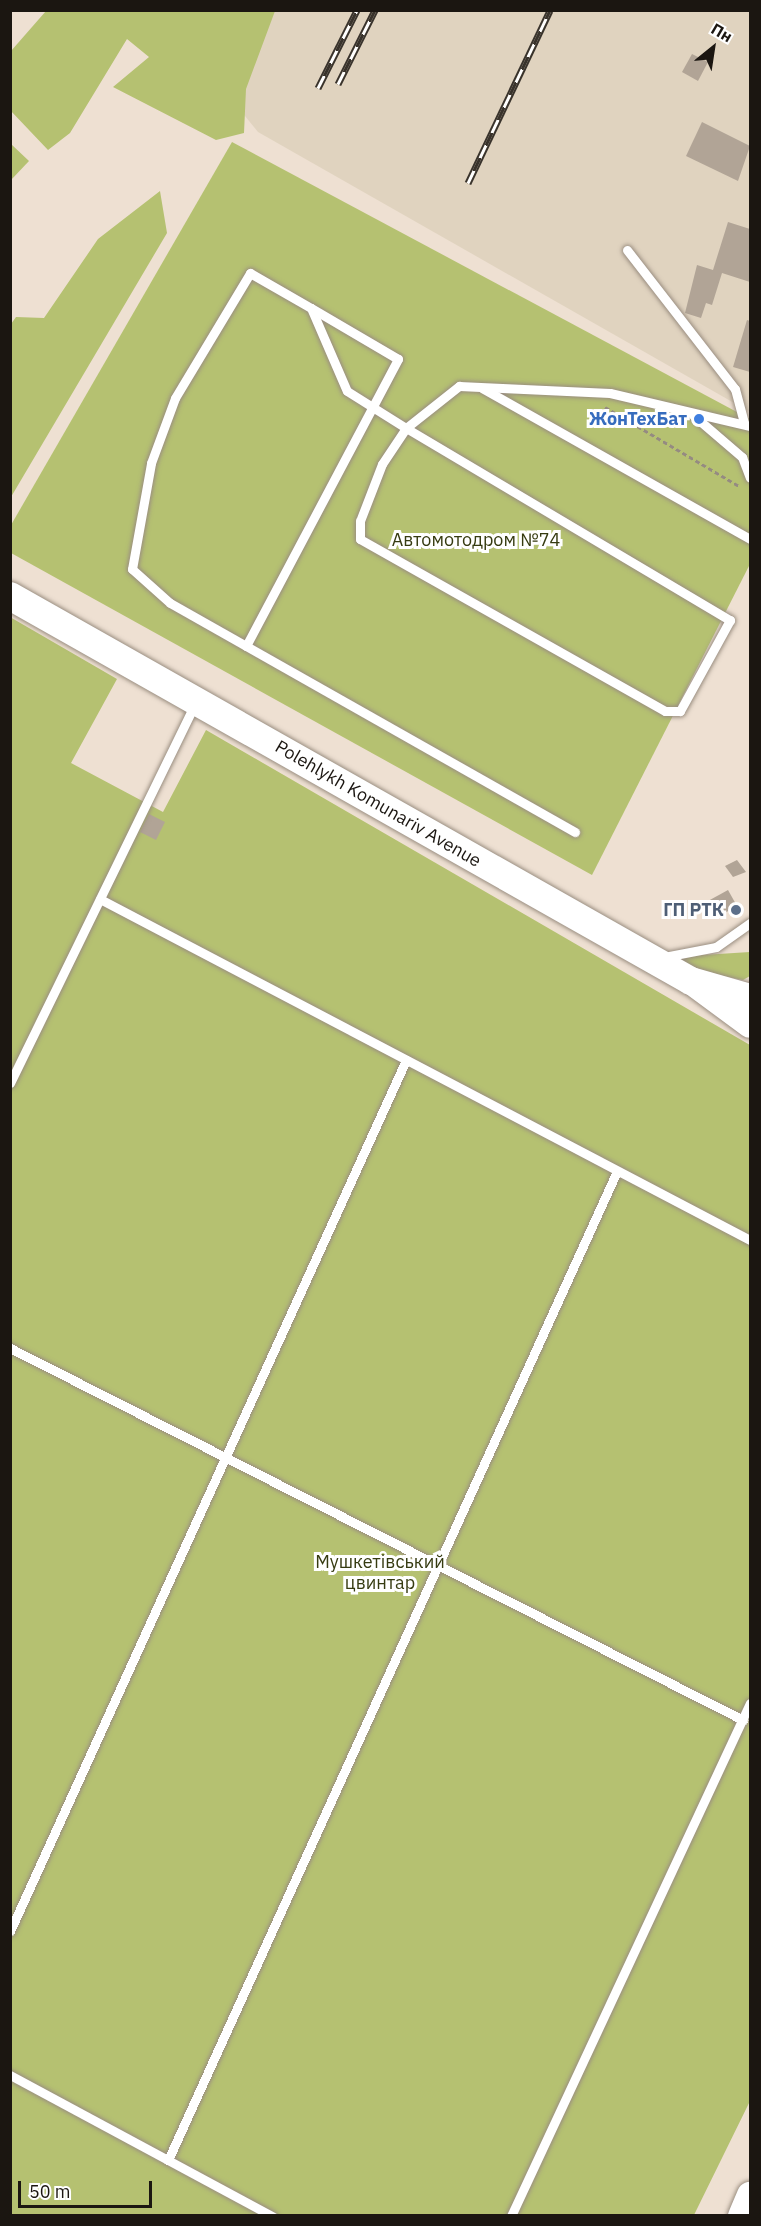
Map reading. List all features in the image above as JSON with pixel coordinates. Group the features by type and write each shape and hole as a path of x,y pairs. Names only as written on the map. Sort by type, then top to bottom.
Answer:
{"main road":[{"name":"Polehlykh Komunariv Avenue","path":"10,596 650,959 691,981 750,998"},
{"path":"691,981 724,987 750,984"},
{"path":"691,981 750,1025"},
{"path":"741,2216 750,2195"}],"lane":[{"path":"311,308 347,391 406,428 730,620 680,711 664,711 360,539 360,521 382,464 406,428 459,386 610,393 693,415 747,424 735,389 627,250"},
{"path":"246,646 398,359 249,273 175,398 151,463 132,569 170,603 246,646 575,832"},
{"path":"480,387 750,539"},
{"path":"693,415 742,457 750,478"},
{"path":"10,1083 196,700"},
{"path":"99,899 750,1240"},
{"path":"650,959 697,954 750,923"},
{"path":"10,1931 406,1060"},
{"path":"168,2160 617,1171"},
{"path":"10,1348 437,1568 743,1720"},
{"path":"510,2216 750,1703"},
{"path":"10,2075 272,2216"}],"path":[{"path":"578,391 750,493"}],"shaded area":[{"path":"247,11 750,11 750,412 258,132 236,105"}],"green space":[{"path":"46,11 275,11 246,89 244,133 216,140 113,87 149,57 127,39 70,133 48,150 10,110 11,51"},
{"name":"Автомотодром №74","path":"232,142 750,419 750,564 592,875 11,553 11,525"},
{"path":"11,144 29,161 10,180"},
{"path":"160,191 167,233 11,497 11,324 16,317 44,318 98,239"},
{"name":"Мушкетівський цвинтар","path":"10,617 117,679 71,763 163,812 206,730 750,1045 750,2101 694,2215 11,2215"},
{"path":"750,952 750,976 743,980 692,970 671,957"}],"building":[{"path":"692,54 708,62 698,81 682,72"},
{"path":"702,122 750,146 738,181 686,156"},
{"path":"728,222 750,229 750,282 722,273 712,305 706,303 701,318 685,313 697,265 713,270"},
{"path":"747,320 750,321 750,372 733,367"},
{"path":"149,814 165,822 156,840 140,832"},
{"path":"737,860 746,872 733,877 725,866"},
{"path":"728,890 737,906 716,918 708,901"}],"railway":[{"path":"318,88 357,10"},
{"path":"338,84 375,10"},
{"path":"468,183 550,10"}],"place":[{"name":"ЖонТехБат","path":"699,419"},
{"name":"ГП РТК","path":"736,910"}]}
